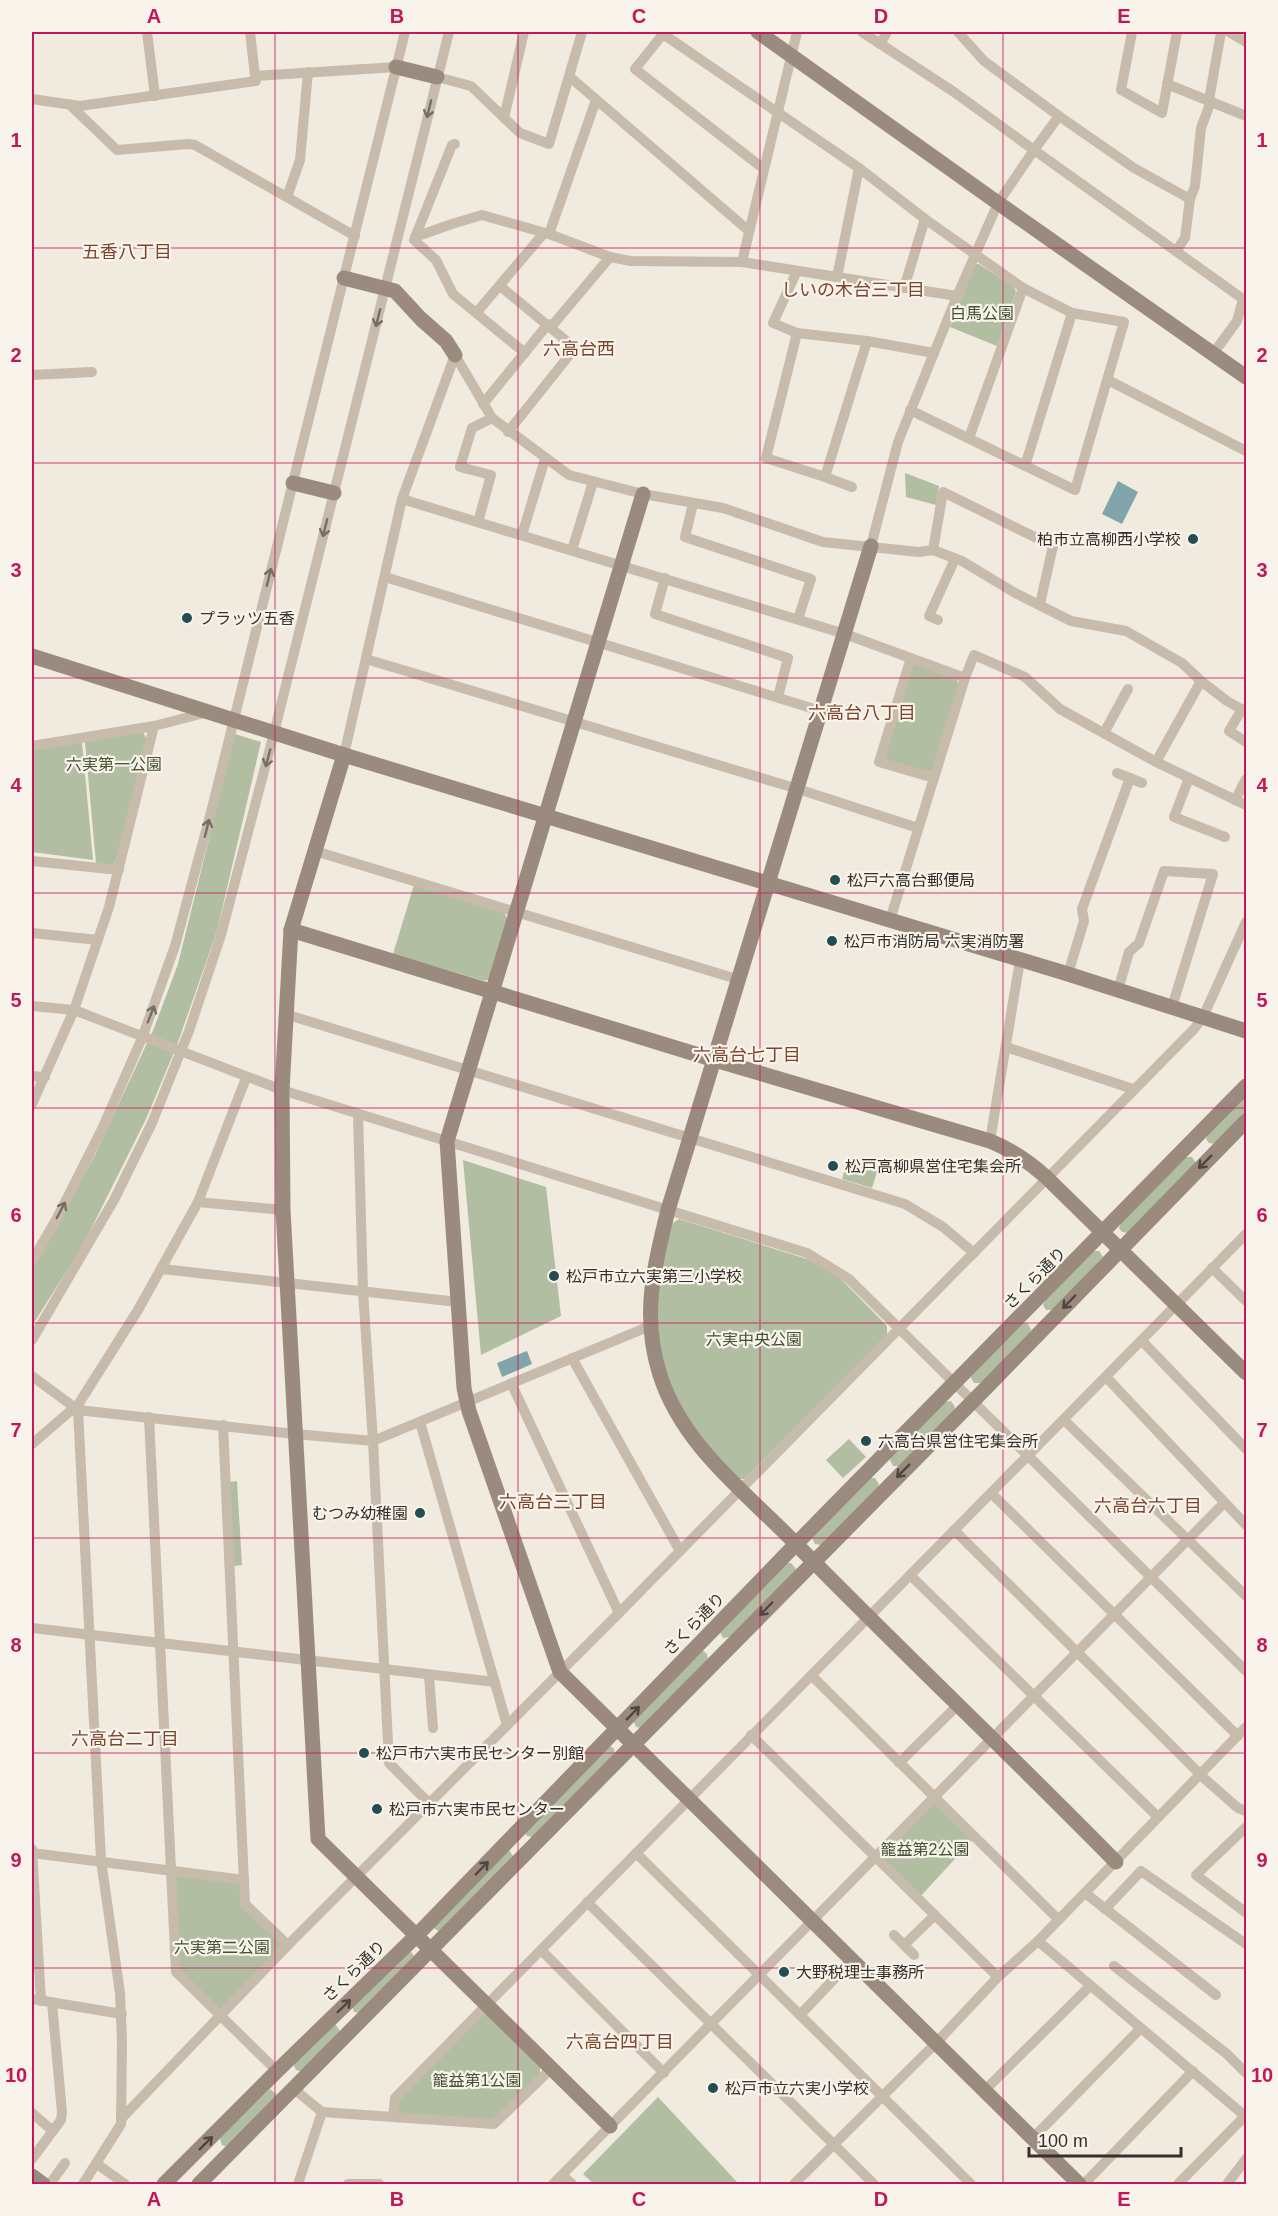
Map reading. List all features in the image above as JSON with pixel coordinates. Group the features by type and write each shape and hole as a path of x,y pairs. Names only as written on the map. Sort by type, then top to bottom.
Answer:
{"street":[{"path":"147,32 155,96"},
{"path":"32,99 80,106 256,81 250,32"},
{"path":"32,1261 57,1218 102,1129 142,1038 166,974 185,912 405,32"},
{"path":"32,1340 114,1200 152,1123 181,1053 222,936 449,32"},
{"path":"504,117 524,32"},
{"path":"255,76 396,67 471,86 520,133 549,144 582,32"},
{"path":"758,32 1246,377"},
{"path":"742,262 797,32"},
{"path":"862,32 954,92 1243,299 1238,321 1213,354"},
{"path":"880,44 887,32"},
{"path":"958,32 984,61 1059,116 1134,168 1190,199"},
{"path":"1132,32 1121,90 1162,113 1177,32"},
{"path":"1176,251 1185,238 1190,199 1195,186 1201,128 1210,101 1221,32"},
{"path":"1229,32 1246,42"},
{"path":"764,169 635,69 662,33 859,168 925,219 1023,288 1072,313 1124,322 1075,490 910,410"},
{"path":"287,197 300,160 308,72"},
{"path":"570,77 749,231"},
{"path":"1167,84 1246,116"},
{"path":"477,312 547,234 596,100"},
{"path":"69,105 117,150 195,145 355,236"},
{"path":"1059,116 998,203 957,296 898,442 845,634 668,1210 653,1273 650,1326 660,1375 692,1439 740,1490 959,1704 1116,1862"},
{"path":"414,238 452,145 455,144"},
{"path":"837,277 859,168"},
{"path":"399,235 414,238 482,215 547,234 610,257 640,262 742,262 957,296"},
{"path":"904,288 925,219"},
{"path":"414,238 436,260 453,294 525,353"},
{"path":"483,404 610,257"},
{"path":"797,271 773,322 797,333 867,341 934,353"},
{"path":"344,278 395,291 446,341 492,418 569,475 643,494 723,508 823,542 919,552 933,550 978,570 1015,593 1071,621 1126,631 1182,663 1201,681 1244,711 1229,732 1246,742"},
{"path":"500,286 575,348 508,432"},
{"path":"969,438 1023,288"},
{"path":"1025,466 1072,313"},
{"path":"797,333 766,458 852,487"},
{"path":"825,477 867,341"},
{"path":"455,355 402,499 344,755 291,930 282,1090 283,1210 318,1839 610,2126"},
{"path":"32,375 92,372"},
{"path":"1108,380 1246,451"},
{"path":"478,522 491,476 460,467 472,428 492,418"},
{"path":"522,535 545,459"},
{"path":"573,550 593,482"},
{"path":"292,483 334,493"},
{"path":"933,550 943,492 1053,546 1040,604"},
{"path":"643,494 447,1142 467,1402 560,1672 1032,2139 1081,2184 1193,2071"},
{"path":"402,499 798,619 965,678"},
{"path":"693,504 685,537 811,579 798,619"},
{"path":"938,620 929,616 955,559"},
{"path":"385,577 821,711"},
{"path":"665,579 655,614 788,658 778,698"},
{"path":"32,656 344,755 1068,974 1246,1031"},
{"path":"890,920 965,678 974,656 1025,677 1060,709 1156,762 1246,805"},
{"path":"910,658 879,762 934,778"},
{"path":"366,659 798,789 918,828"},
{"path":"1156,762 1201,681"},
{"path":"1104,733 1128,689"},
{"path":"32,746 154,726 208,712"},
{"path":"32,1104 74,1010 98,940 119,870 154,726"},
{"path":"1117,773 1142,783"},
{"path":"1068,974 1084,921 1082,909 1130,778"},
{"path":"1189,778 1174,817 1225,837"},
{"path":"1235,800 1246,779"},
{"path":"315,851 740,980"},
{"path":"32,861 119,870"},
{"path":"1118,990 1129,952 1139,943 1164,872 1213,874 1172,1007"},
{"path":"121,2119 288,1945 357,1878 1194,1029 1203,1017 1242,944 1246,922"},
{"path":"291,930 715,1060 990,1141 1018,1154 1046,1177 1246,1373"},
{"path":"32,933 98,940"},
{"path":"990,1141 1020,960"},
{"path":"32,1006 74,1010 282,1090 807,1252 849,1279 1246,1671"},
{"path":"285,1014 905,1204 944,1227 974,1253"},
{"path":"1006,1047 1133,1089"},
{"path":"32,1076 45,1077"},
{"path":"32,1444 76,1408 162,1269 198,1202 246,1078"},
{"name":"さくら通り","path":"164,2184 416,1936 796,1544 1246,1086"},
{"path":"358,1114 363,1292 389,1763 430,1804"},
{"path":"199,2184 972,1402 1246,1120"},
{"path":"198,1202 283,1210"},
{"path":"393,2117 395,2098 1246,1234"},
{"path":"1212,1268 1246,1301"},
{"path":"162,1269 458,1302"},
{"path":"32,1376 76,1408 373,1441 650,1326"},
{"path":"1142,1341 1246,1449"},
{"path":"572,1358 680,1551"},
{"path":"1106,1377 1246,1525"},
{"path":"511,1383 619,1613"},
{"path":"76,1408 101,1860 122,2013 121,2124 83,2184"},
{"path":"149,1417 162,1643 176,1972 277,2071"},
{"path":"1064,1420 1246,1596"},
{"path":"420,1422 507,1725"},
{"path":"223,1425 245,1904 288,1945"},
{"path":"992,1494 1238,1736"},
{"path":"553,2184 1224,1503"},
{"path":"954,1530 1201,1774 1238,1808 1246,1811"},
{"path":"910,1575 1158,1817"},
{"path":"32,1628 495,1682"},
{"path":"429,1675 433,1728"},
{"path":"812,1676 1058,1919"},
{"path":"899,1763 959,1704"},
{"path":"795,2184 835,2146 998,1977 1038,1941 1246,1728"},
{"path":"751,1735 998,1977"},
{"path":"1246,1827 1196,1875 1246,1911"},
{"path":"122,2013 36,2000 32,1852 244,1880"},
{"path":"636,1853 971,2184"},
{"path":"1105,1909 1141,1871 1246,1944"},
{"path":"1085,1893 1216,1995"},
{"path":"587,1902 874,2184"},
{"path":"904,1945 934,1915"},
{"path":"894,1935 914,1955"},
{"path":"1038,1941 1140,2029 1246,2115 1178,2184"},
{"path":"541,1950 664,2073"},
{"path":"800,2015 852,1960"},
{"path":"1114,1966 1227,2054 1246,2073"},
{"path":"984,2091 1090,1986"},
{"path":"32,2159 61,2120 52,2003"},
{"path":"1032,2139 1140,2029"},
{"path":"294,2089 322,2112 494,2124 552,2068"},
{"path":"298,2184 322,2112"},
{"path":"32,2113 53,2131"},
{"path":"1227,2184 1246,2159"},
{"path":"50,2184 65,2163"},
{"path":"97,2164 125,2184"},
{"path":"562,2175 572,2184"},
{"path":"32,2176 43,2184"},
{"path":"348,2184 379,2184"}],"green space":[{"name":"白馬公園","path":"975,264 979,264 1014,287 1016,292 997,346 950,327"},
{"path":"905,473 939,486 936,505 906,497"},
{"path":"916,664 956,679 959,685 932,770 928,773 886,762 883,755 910,667"},
{"name":"六実第一公園","path":"143,732 147,740 117,861 111,866 96,863 85,742"},
{"path":"235,734 261,742 217,931 177,1045 146,1119 83,1245 32,1326 32,1270 96,1153 154,1028 178,964"},
{"path":"82,742 93,860 32,852 32,749"},
{"path":"414,885 504,912 507,918 489,979 485,981 393,954"},
{"path":"1246,1095 1246,1113 1216,1144 1209,1143 1206,1139 1208,1134"},
{"path":"1186,1157 1192,1157 1196,1163 1129,1233 1122,1232 1119,1228 1121,1223"},
{"path":"848,1159 878,1169 872,1188 842,1179"},
{"path":"463,1160 546,1187 561,1316 481,1355"},
{"name":"六実中央公園","path":"679,1219 807,1259 832,1272 887,1326 887,1335 744,1479 737,1479 697,1435 670,1384 659,1346 656,1326 657,1288 670,1225"},
{"path":"1093,1251 1099,1251 1103,1257 1053,1310 1046,1310 1043,1305 1045,1301"},
{"path":"1027,1323 1031,1329 1030,1332 981,1383 974,1383 971,1378 972,1374 1021,1324"},
{"path":"951,1401 955,1407 954,1411 900,1466 893,1466 890,1460 892,1455 945,1402"},
{"path":"849,1439 866,1457 843,1478 826,1460"},
{"path":"869,1478 875,1478 879,1484 878,1487 821,1545 815,1544 812,1538"},
{"path":"237,1481 242,1565 234,1566 230,1482"},
{"path":"786,1563 791,1563 796,1569 795,1572 730,1637 723,1638 720,1632"},
{"path":"702,1650 707,1654 708,1660 642,1728 636,1727 633,1720"},
{"path":"609,1745 614,1749 615,1755 533,1837 527,1836 525,1833"},
{"name":"籠益第2公園","path":"935,1797 975,1837 918,1899 876,1857"},
{"path":"509,1850 513,1856 440,1932 432,1927"},
{"name":"六実第二公園","path":"172,1870 244,1880 245,1904 288,1945 221,2017 176,1972"},
{"path":"410,1950 414,1956 360,2013 354,2012 352,2006"},
{"name":"籠益第1公園","path":"483,2014 490,2014 540,2066 540,2073 500,2120 393,2117 395,2098"},
{"path":"333,2025 336,2025 340,2031 302,2072 296,2070 293,2064"},
{"path":"270,2089 277,2095 228,2147 222,2145 220,2139 223,2135"},
{"path":"658,2097 737,2182 734,2184 594,2184 583,2174"}],"water":[{"path":"1118,481 1138,492 1122,524 1102,514"},
{"path":"527,1351 532,1364 502,1377 497,1363"}],"place":[{"name":"柏市立高柳西小学校","path":"1193,539"},
{"name":"プラッツ五香","path":"187,618"},
{"name":"松戸六高台郵便局","path":"835,880"},
{"name":"松戸市消防局 六実消防署","path":"832,941"},
{"name":"松戸高柳県営住宅集会所","path":"833,1166"},
{"name":"松戸市立六実第三小学校","path":"554,1276"},
{"name":"六高台県営住宅集会所","path":"866,1441"},
{"name":"むつみ幼稚園","path":"420,1513"},
{"name":"松戸市六実市民センター別館","path":"364,1753"},
{"name":"松戸市六実市民センター","path":"377,1809"},
{"name":"大野税理士事務所","path":"784,1972"},
{"name":"松戸市立六実小学校","path":"713,2088"}],"district":[{"name":"五香八丁目","path":"127,252"},
{"name":"しいの木台三丁目","path":"853,290"},
{"name":"六高台西","path":"579,349"},
{"name":"六高台八丁目","path":"862,713"},
{"name":"六高台七丁目","path":"747,1055"},
{"name":"六高台三丁目","path":"553,1502"},
{"name":"六高台六丁目","path":"1148,1506"},
{"name":"六高台二丁目","path":"125,1739"},
{"name":"六高台四丁目","path":"620,2042"}]}
